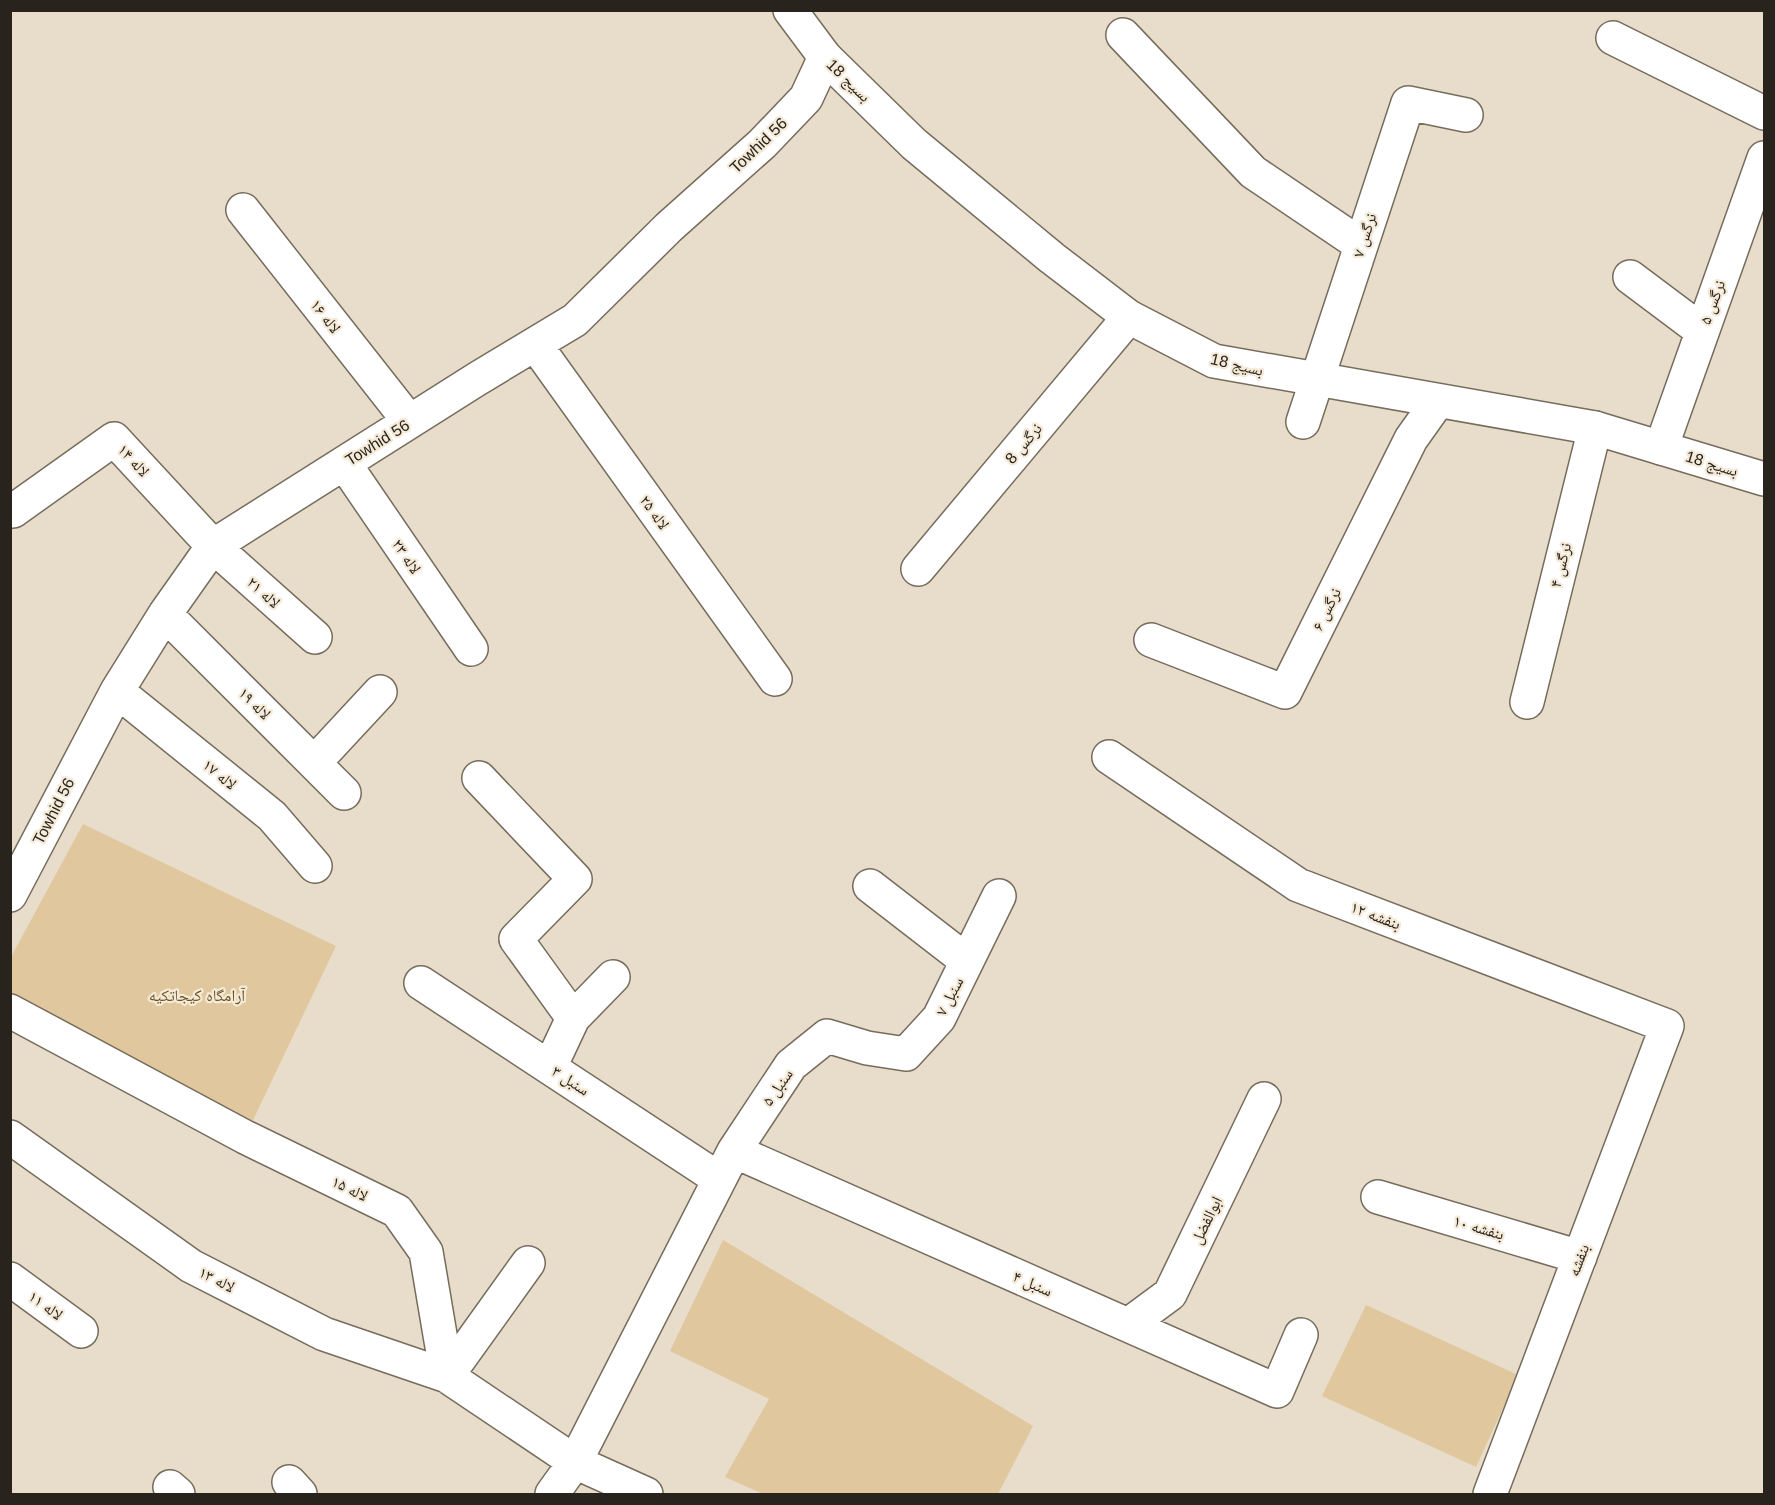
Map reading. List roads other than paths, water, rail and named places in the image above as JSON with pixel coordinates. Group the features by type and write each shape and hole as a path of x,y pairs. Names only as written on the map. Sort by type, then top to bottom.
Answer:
{"street":[{"name":"بسیج 18","path":"790,10 825,57 914,144 1052,258 1129,317 1214,361 1594,428 1764,479"},
{"path":"1123,35 1253,172 1361,245"},
{"path":"1613,38 1764,113"},
{"name":"Towhid 56","path":"10,895 117,691 165,614 213,546 575,320 669,226 762,144 806,98 825,57"},
{"name":"نرگس ۷","path":"1303,423 1408,104 1466,115"},
{"name":"نرگس ۵","path":"1661,448 1764,158"},
{"name":"لاله ۱۶","path":"243,210 409,422"},
{"path":"1630,277 1702,331"},
{"name":"نرگس 8","path":"918,569 1129,317"},
{"name":"لاله ۲۵","path":"535,344 775,679"},
{"name":"نرگس ۶","path":"1151,640 1285,692 1411,439 1438,401"},
{"name":"نرگس ۴","path":"1527,702 1594,428"},
{"name":"لاله ۱۴","path":"13,511 114,439 213,546"},
{"name":"لاله ۲۳","path":"344,463 471,648"},
{"name":"لاله ۲۱","path":"213,546 315,637"},
{"name":"لاله ۱۹","path":"165,614 344,793"},
{"name":"لاله ۱۷","path":"117,691 272,816 315,866"},
{"path":"314,763 380,692"},
{"name":"بنفشه ۱۲","path":"1109,757 1298,885 1667,1026"},
{"path":"479,778 575,879 516,939 573,1018"},
{"path":"870,886 967,961"},
{"name":"سنبل ۷","path":"867,1048 906,1054 939,1018 999,897"},
{"path":"550,1067 573,1018 613,977"},
{"name":"سنبل ۳","path":"421,983 550,1067 726,1165"},
{"name":"لاله ۱۵","path":"10,1011 245,1137 397,1211 426,1252 447,1376"},
{"name":"بنفشه","path":"1490,1494 1667,1026"},
{"name":"سنبل ۵","path":"726,1165 791,1065 828,1036 867,1048"},
{"name":"ابوالفضل","path":"1128,1325 1170,1294 1264,1099"},
{"name":"لاله ۱۳","path":"10,1137 191,1266 324,1334 447,1376"},
{"path":"552,1494 575,1462 726,1165"},
{"name":"سنبل ۴","path":"726,1165 1128,1325 1277,1391 1301,1335"},
{"name":"بنفشه ۱۰","path":"1378,1197 1580,1257"},
{"path":"528,1263 447,1376 575,1462 646,1494"},
{"name":"لاله ۱۱","path":"10,1279 81,1331"}],"park label":[{"name":"آرامگاه کیجاتکیه","path":"197,995"}]}
